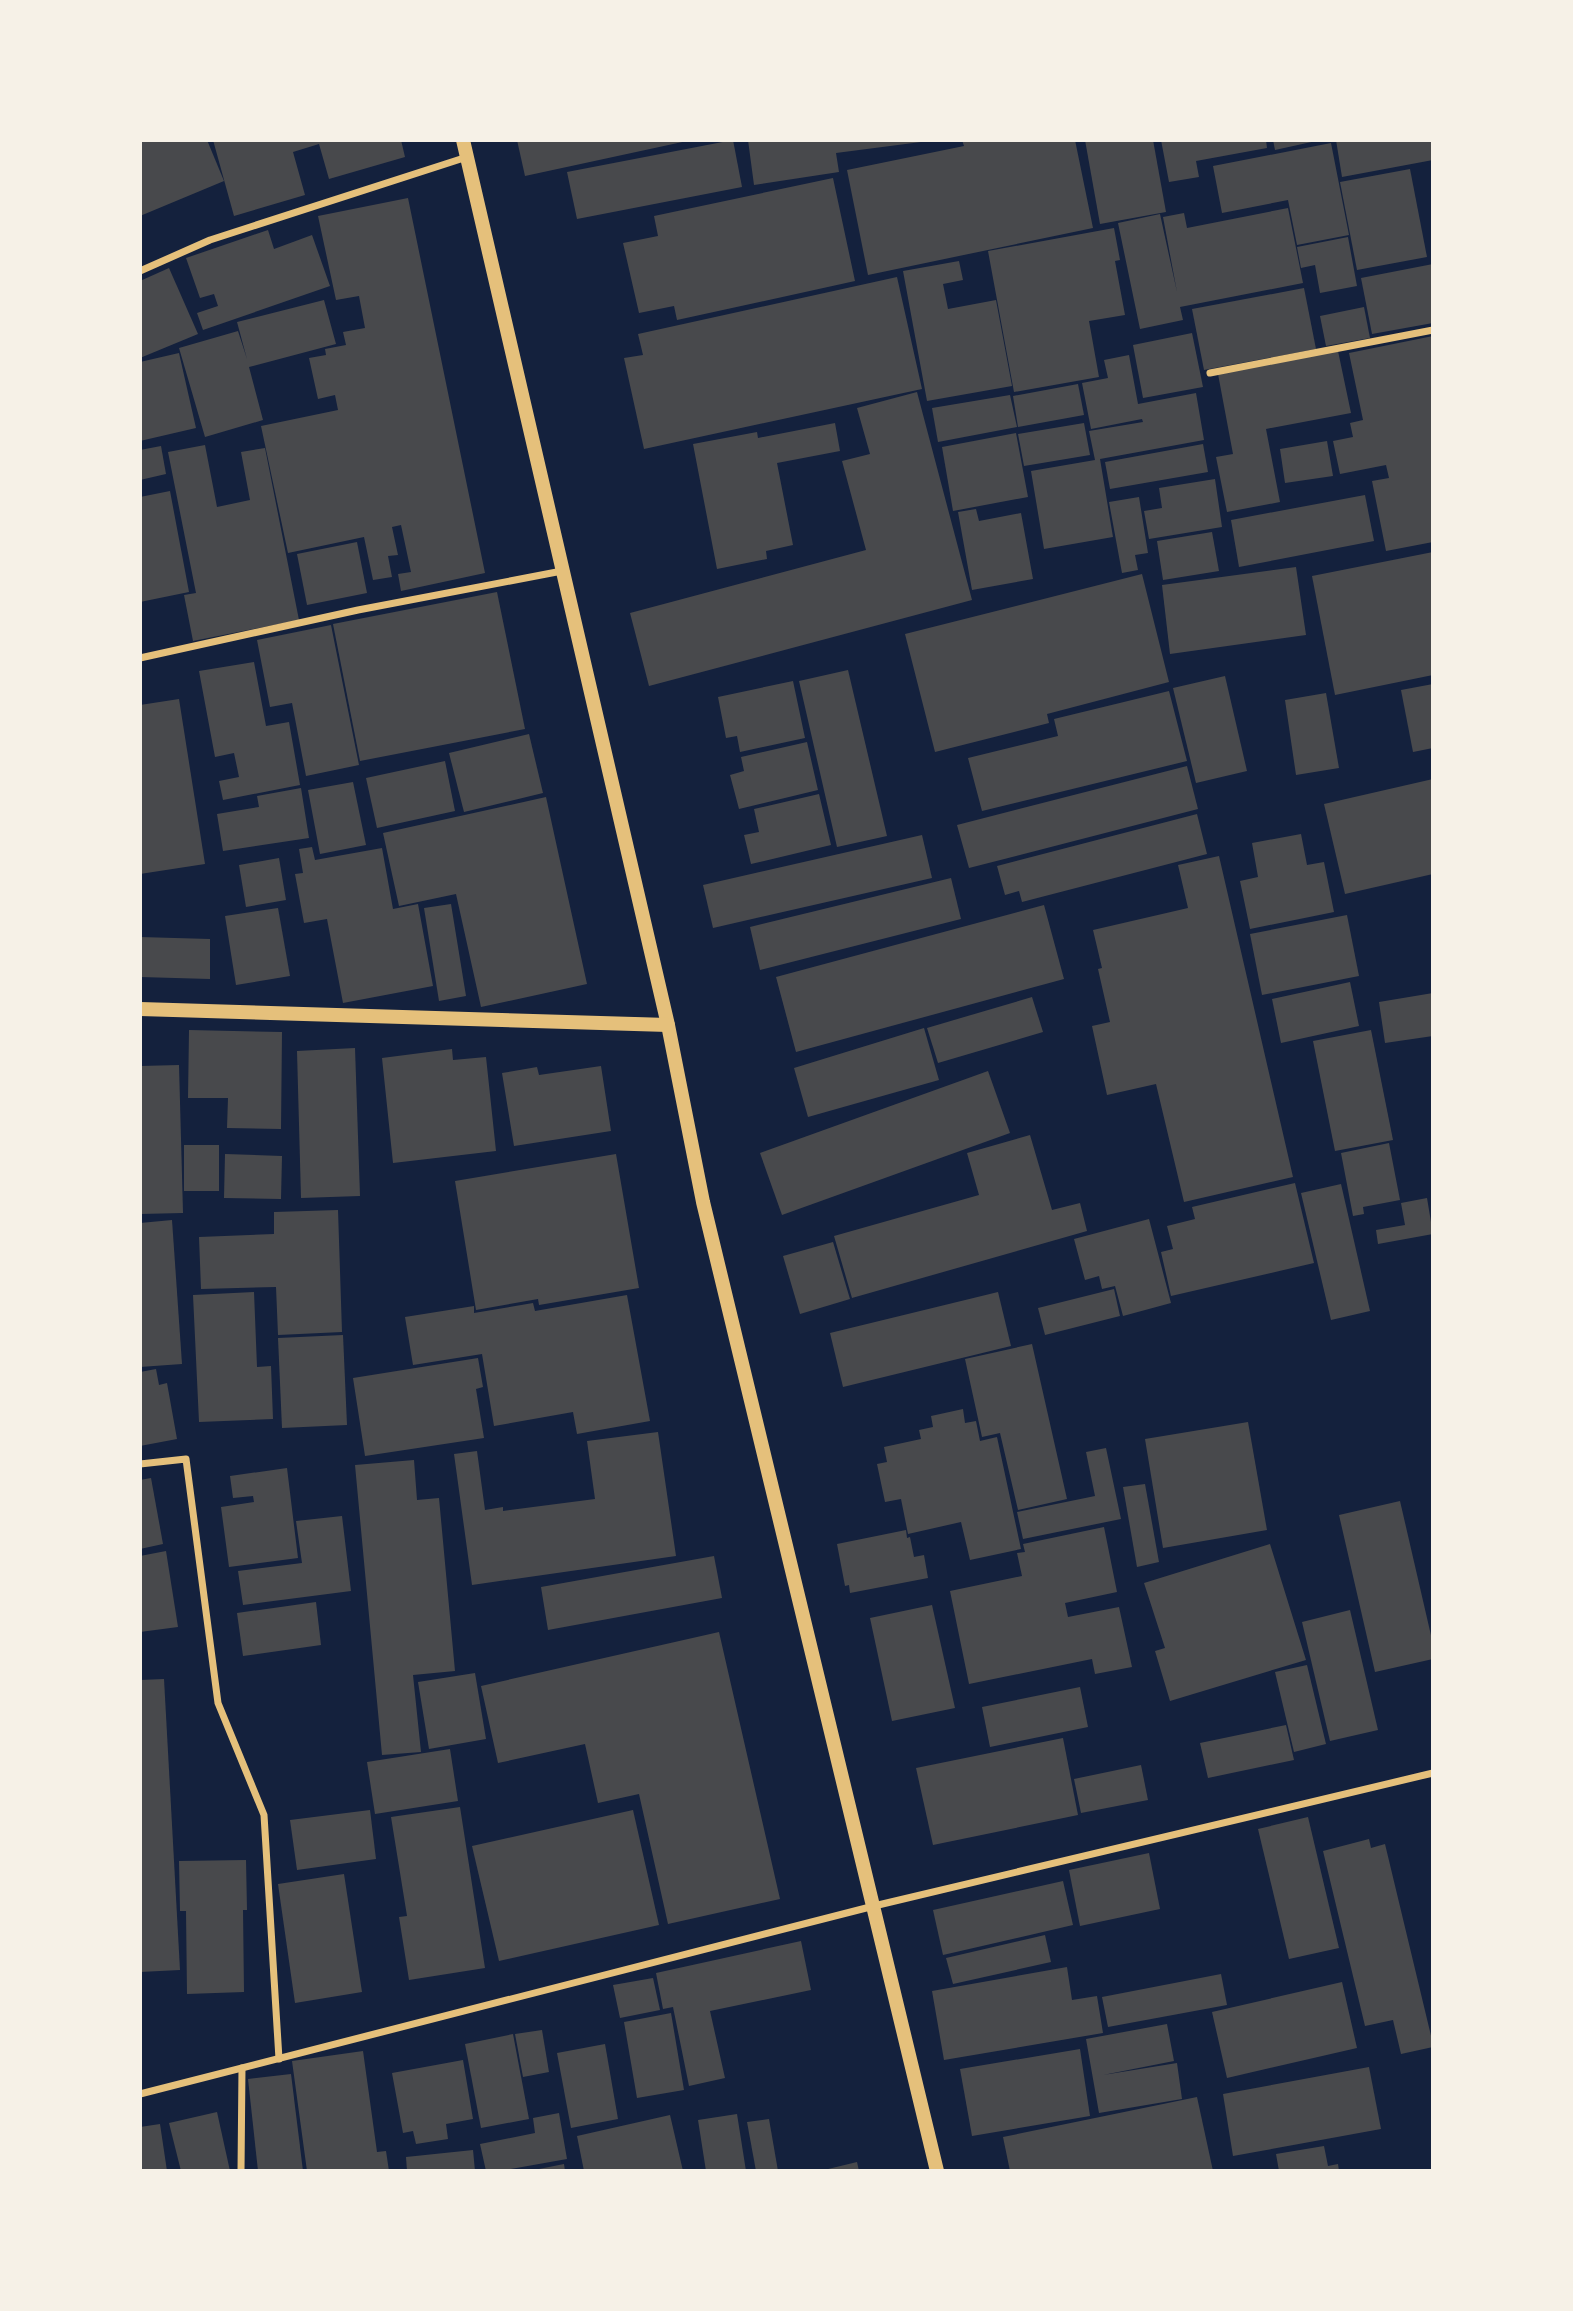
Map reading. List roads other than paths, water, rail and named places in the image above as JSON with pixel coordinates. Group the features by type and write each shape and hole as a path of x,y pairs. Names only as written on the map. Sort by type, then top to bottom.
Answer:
{"main road":[{"path":"463,140 668,1025 703,1202 937,2171"},
{"path":"140,1009 668,1025"}],"street":[{"path":"140,271 210,240 467,157"},
{"path":"1210,373 1433,330"},
{"path":"140,658 358,610 562,571"},
{"path":"140,1464 187,1458 218,1703 264,1815 279,2059"},
{"path":"140,2094 874,1906 1433,1773"},
{"path":"241,2171 242,2068"}]}
